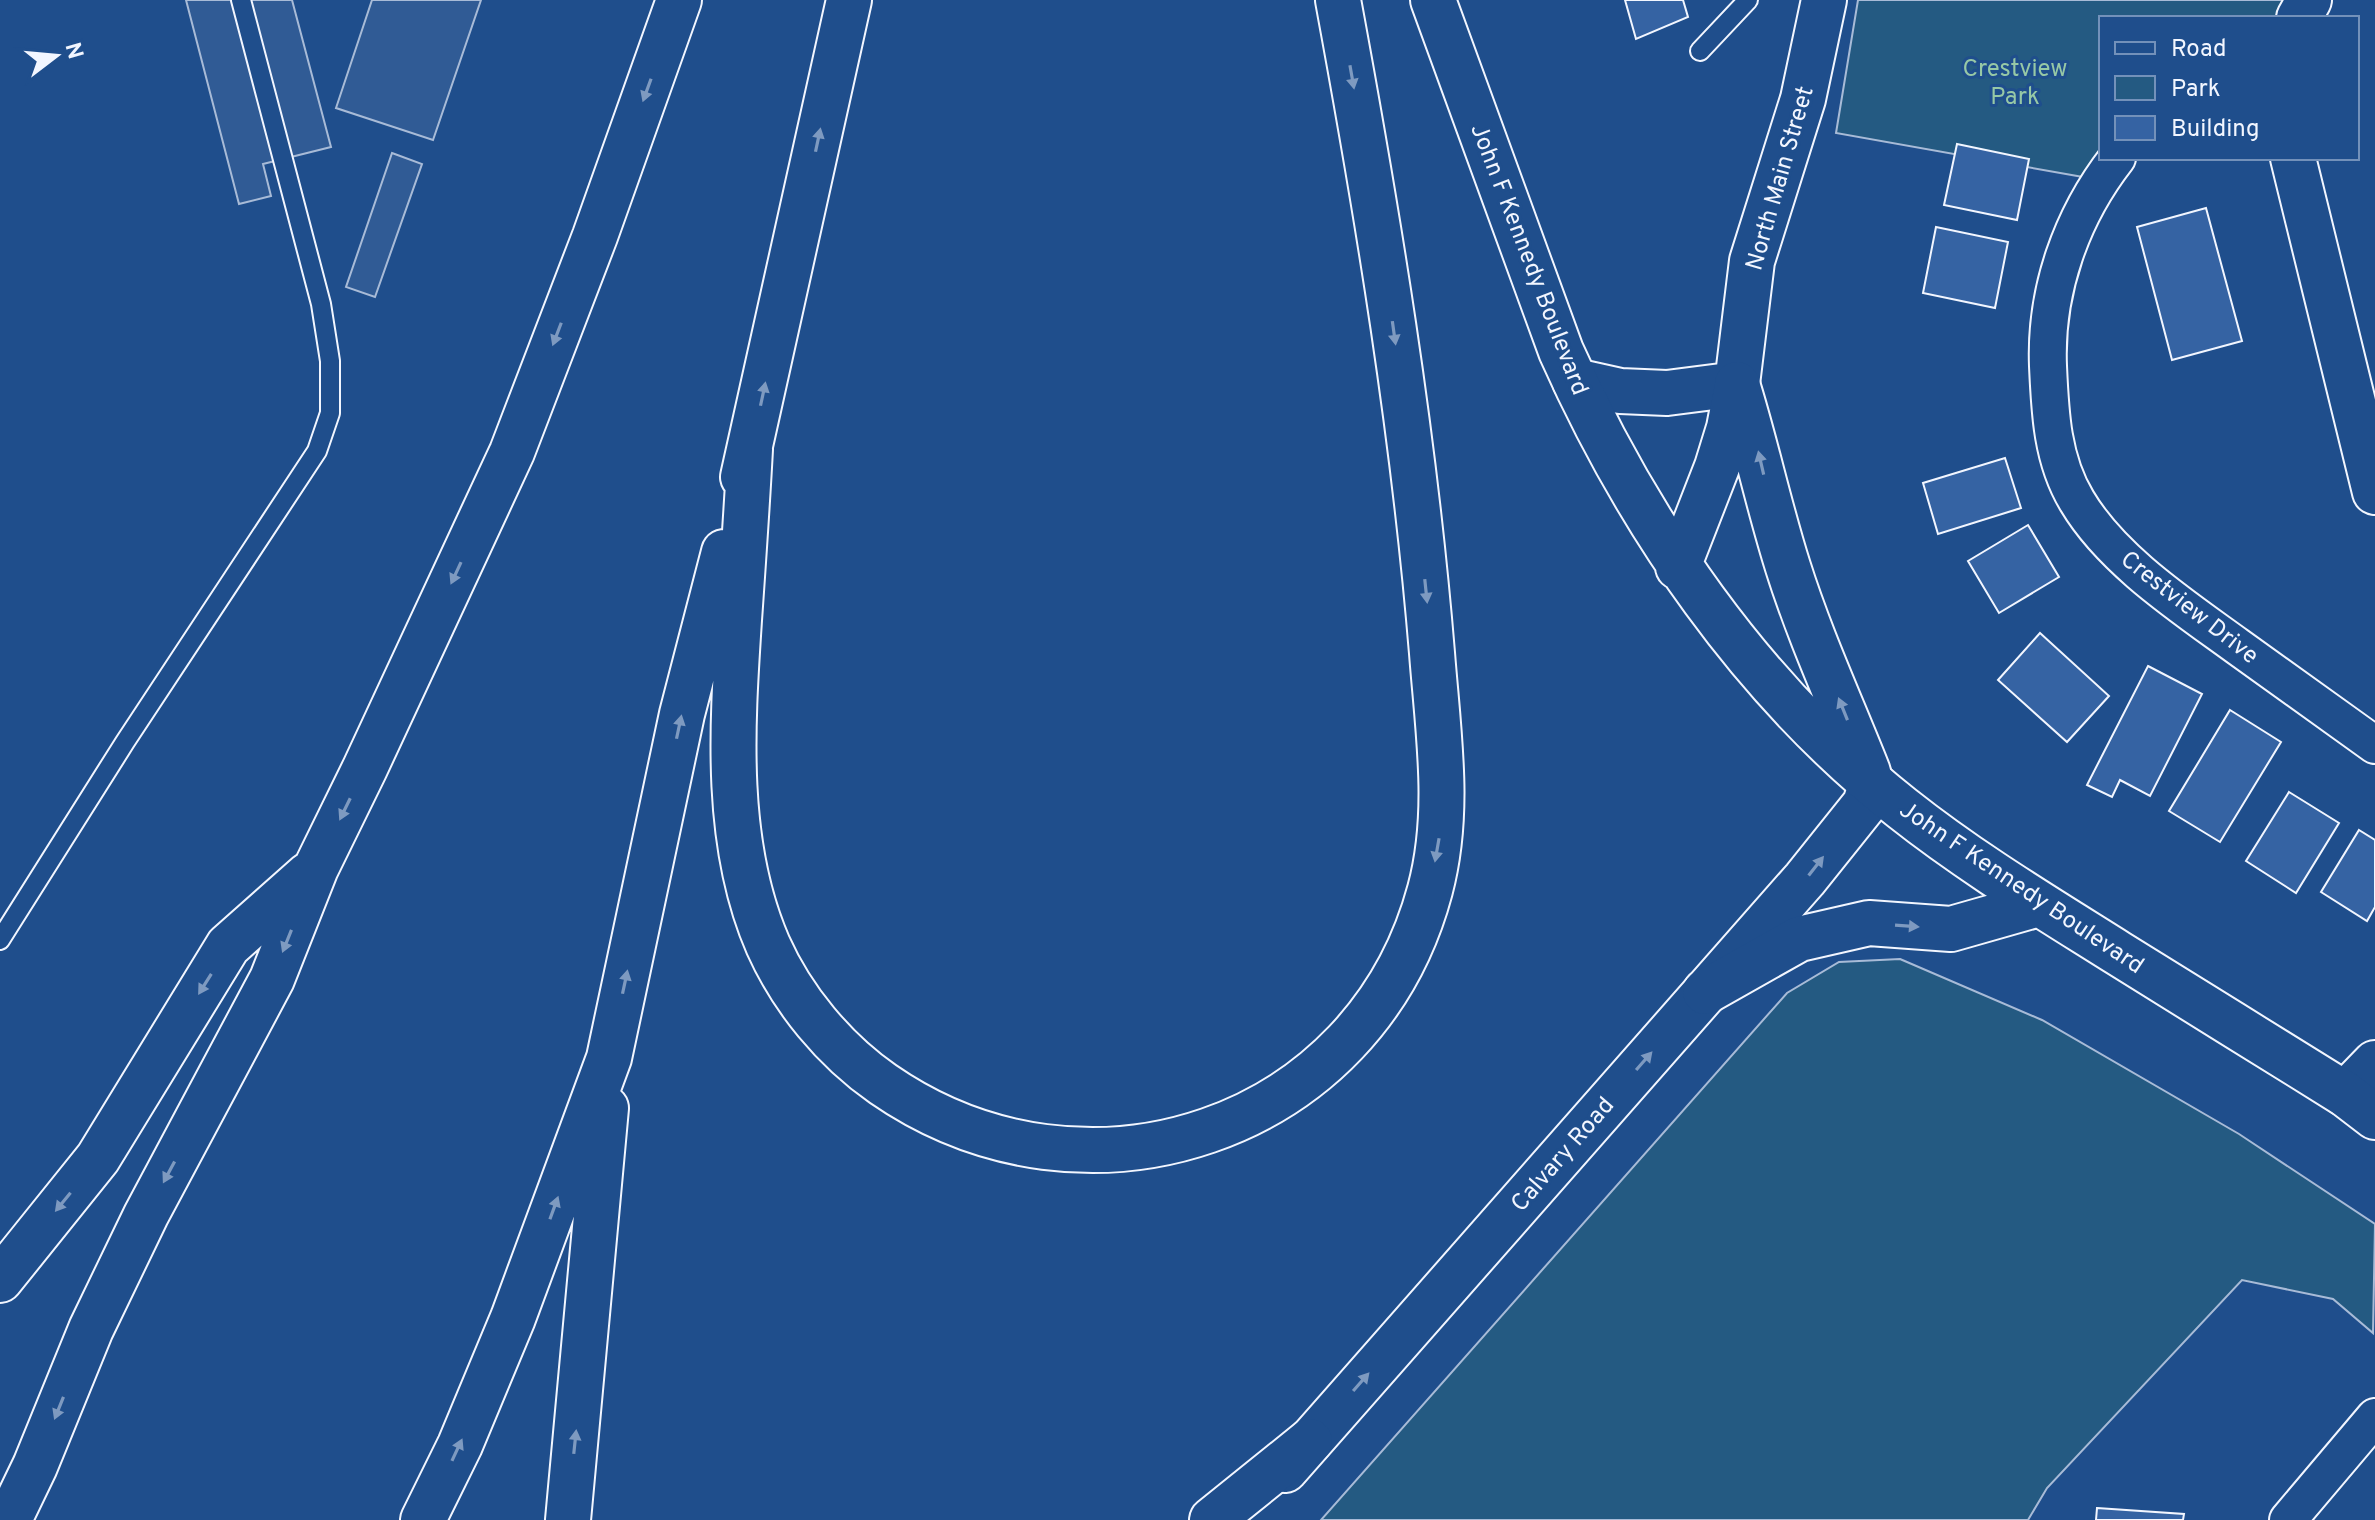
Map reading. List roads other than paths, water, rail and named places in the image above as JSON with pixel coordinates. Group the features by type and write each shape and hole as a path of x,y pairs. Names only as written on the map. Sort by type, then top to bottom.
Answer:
{"main road":[{"path":"9,1520 35,1466 91,1329 146,1215 272,979 316,868 512,452 595,236 679,0"},
{"path":"423,1520 460,1445 513,1318 609,1058 682,714 750,449 849,0"},
{"path":"750,449 733,707 740,841 751,895 768,946 795,994 836,1044 867,1073 912,1104 960,1127 1022,1145 1076,1151 1140,1148 1207,1132 1260,1108 1302,1080 1346,1040 1394,977 1410,947 1430,890 1441,829 1442,778 1429,612 1412,457 1384,263 1338,0"},
{"name":"John F Kennedy Boulevard","path":"1433,0 1575,381 1678,567 1740,647 1828,742 1901,807 2039,904 2360,1106"},
{"name":"North Main Street","path":"1678,567 1729,428 1752,261 1803,99 1824,0"},
{"path":"2293,160 2375,492"},
{"path":"1575,381 1620,391 1667,393 1737,384 1759,453 1789,570 1872,782"},
{"name":"Calvary Road","path":"1242,1520 1805,879 1865,804 1872,782"},
{"path":"0,1280 98,1158 228,946 316,868"},
{"path":"1705,992 1799,939 1869,923 1951,929 2039,904"},
{"path":"568,1520 603,1158 609,1058"},
{"path":"2360,1106 2375,1063"},
{"path":"1212,1520 1310,1441"}],"street":[{"path":"2279,16 2308,0"},
{"name":"Crestview Drive","path":"2115,160 2078,218 2056,281 2047,340 2050,420 2060,463 2077,501 2116,550 2177,602 2375,745"},
{"path":"2288,1520 2375,1417"}],"lane":[{"path":"0,940 125,742 317,451 330,413 330,361 321,304 241,0"},
{"path":"1700,51 1748,0"}],"park label":[{"name":"Crestview Park","path":"2015,82"}]}
